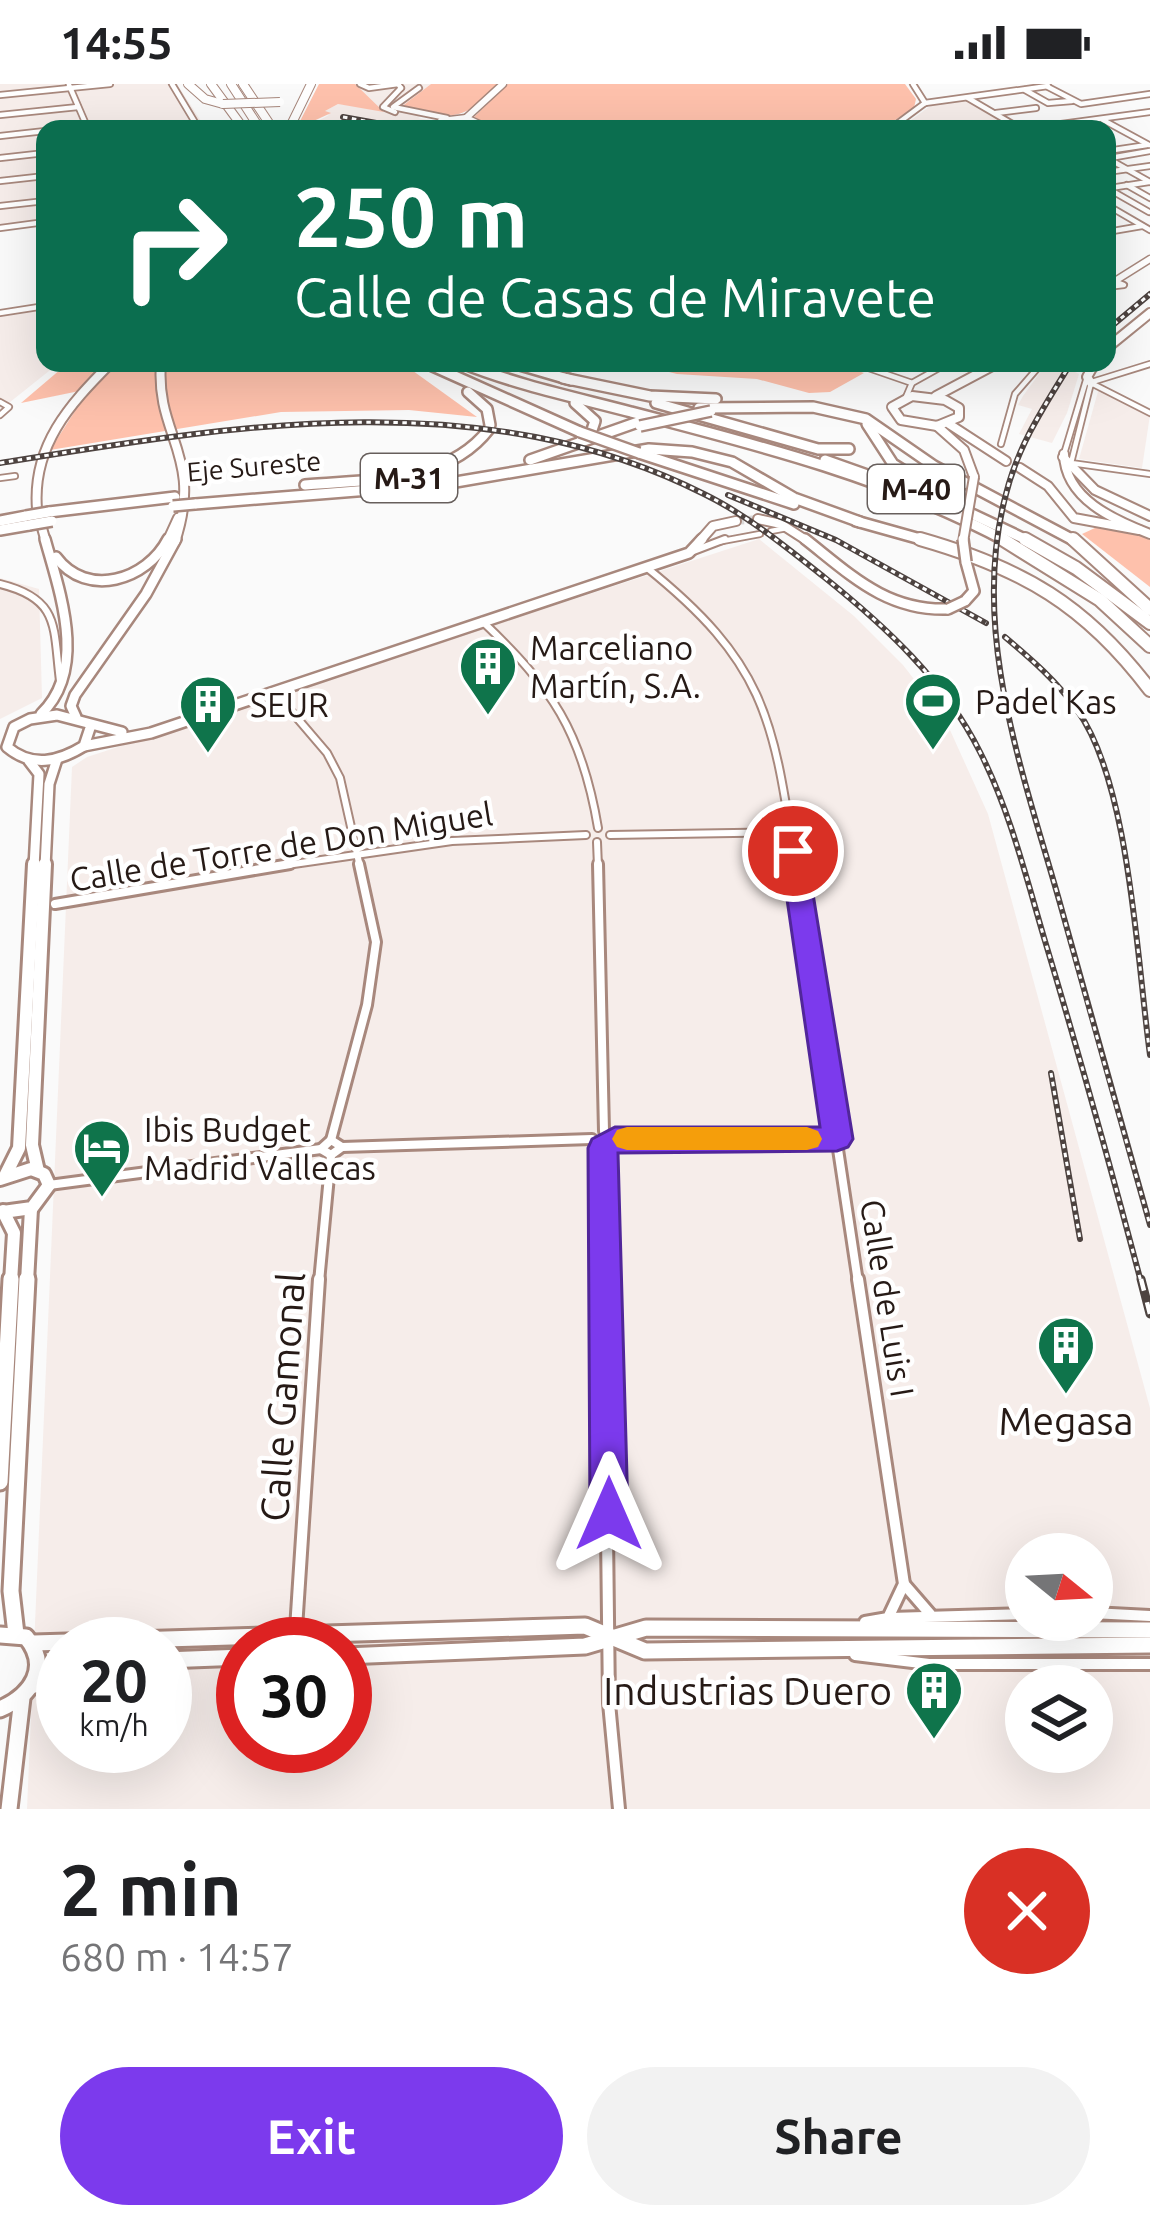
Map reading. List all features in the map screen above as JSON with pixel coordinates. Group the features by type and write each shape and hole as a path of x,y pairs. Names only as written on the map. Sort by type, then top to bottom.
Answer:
{"highway":[{"path":"188,84 205,99 223,104 280,102 310,86"},
{"path":"211,84 237,120"},
{"path":"231,84 254,120"},
{"path":"243,84 266,120"},
{"path":"293,120 310,86"},
{"path":"305,485 429,469 469,452 489,427 482,403 438,372"},
{"path":"445,372 580,432 860,522 966,550 1041,583 1110,636 1150,690"},
{"path":"485,372 580,405 594,417 596,427 579,442 512,464"},
{"name":"M-40","path":"485,372 801,461 912,499 1056,568 1112,609 1150,646"},
{"name":"M-40","path":"516,372 909,486 1056,553 1150,623"},
{"path":"543,372 800,444 849,449"},
{"path":"563,378 650,395 784,399 844,407 889,425 952,475"},
{"path":"512,464 639,424 705,410 790,406 866,419 952,475 1074,539 1150,609"},
{"path":"790,406 859,419 905,473 1026,532 1056,553"},
{"path":"705,410 757,408 836,417 864,432 860,443 849,449 818,452 730,431"},
{"path":"388,488 532,465 639,424"},
{"path":"549,466 630,448 702,448 761,456 912,499"},
{"path":"549,466 638,450 692,452 732,462 794,498 860,522"},
{"name":"Eje Sureste","path":"0,530 196,499 512,464"},
{"name":"M-31","path":"388,488 549,466"},
{"name":"Eje Sureste","path":"196,499 388,488"},
{"name":"Eje Sureste","path":"0,520 40,521"}],"main road":[{"path":"460,120 503,84"},
{"path":"1116,281 1150,259"},
{"path":"1116,341 1150,313"},
{"path":"103,372 49,438 36,475 40,521 67,631 55,704 14,728 6,741 6,753 29,760 57,759 84,746 179,723 689,553 713,526 736,520"},
{"path":"40,521 67,572 87,579 119,578 155,560 177,504 184,462 166,414 159,372"},
{"path":"934,397 954,391 984,372"},
{"path":"954,404 960,394 995,372"},
{"path":"1089,380 1092,372"},
{"path":"908,390 954,404 959,417 937,426 896,416 892,407 908,390"},
{"path":"949,424 1006,461"},
{"path":"758,519 789,528 880,596 914,610 947,609 965,602 974,591 962,545 974,477 969,456 937,426"},
{"path":"1066,458 1081,478 1106,496 1150,516"},
{"path":"1066,458 1064,472 1089,500 1144,532"},
{"path":"1020,468 1048,486 1068,514 1088,523 1144,532"},
{"path":"1089,500 1106,496"},
{"path":"177,504 182,525 161,568 71,706 90,728 118,732 179,723"},
{"path":"1088,523 1101,521 1106,513"},
{"path":"38,716 76,717"},
{"path":"84,746 90,728"},
{"path":"0,1482 14,1233 1,1211 31,1209 44,1198 49,1185 38,1171 32,1145 49,782 57,759"},
{"path":"3,1177 19,1148 39,774 29,760"},
{"path":"3,1177 22,1169 38,1171"},
{"path":"31,1209 8,1634 34,1643 216,1640"},
{"path":"372,1636 585,1626 645,1651 1150,1645"},
{"path":"372,1655 585,1646 646,1628 1149,1630"},
{"path":"9,1809 27,1693 40,1664 34,1643"},
{"path":"0,1709 36,1687"}],"street":[{"path":"0,95 110,84"},
{"path":"172,84 194,120"},
{"path":"360,84 421,86"},
{"path":"913,84 925,103"},
{"path":"902,120 925,103 1045,85 1078,102"},
{"path":"69,86 84,120"},
{"path":"400,86 386,110 425,120"},
{"path":"421,86 393,107 431,120"},
{"path":"1024,89 1052,104 1150,94"},
{"path":"967,98 1007,120"},
{"path":"0,115 78,106"},
{"path":"995,113 1036,107"},
{"path":"1085,120 1150,112"},
{"path":"1099,118 1103,120"},
{"path":"1116,127 1150,147"},
{"path":"0,136 36,131"},
{"path":"1116,155 1150,147"},
{"path":"0,158 36,154"},
{"path":"1116,162 1150,182"},
{"path":"1116,171 1150,166"},
{"path":"0,181 36,177"},
{"path":"1116,178 1150,198"},
{"path":"1116,186 1150,182"},
{"path":"1116,193 1149,212"},
{"path":"0,206 36,202"},
{"path":"1116,210 1147,228"},
{"path":"0,228 36,223"},
{"path":"1116,231 1147,228"},
{"path":"0,313 36,308"},
{"path":"1089,380 1150,364"},
{"path":"872,372 908,390 935,372"},
{"path":"1000,444 1016,394 1034,372"},
{"path":"1089,380 1150,413"},
{"path":"1089,380 1066,458 1149,474 1150,464"},
{"path":"0,402 9,407 0,416"},
{"path":"0,478 14,476"},
{"path":"771,531 789,528"},
{"path":"689,553 729,537 760,534"},
{"name":"Calle de Luis I","path":"646,567 707,619 749,674 777,744 904,1585"},
{"path":"0,584 28,591 47,605 55,628 61,685"},
{"path":"482,622 543,679 574,729 593,784 598,828"},
{"path":"274,691 334,765 376,942 367,1005 326,1152"},
{"path":"0,733 14,728"},
{"path":"598,828 610,835"},
{"path":"597,842 586,835 598,828"},
{"path":"597,842 610,835 790,832"},
{"name":"Calle de Torre de Don Miguel","path":"55,904 354,853 496,836 586,835"},
{"path":"597,842 604,1131"},
{"path":"604,1131 615,1138 837,1139"},
{"path":"49,1185 342,1147 455,1139 592,1139 604,1131"},
{"path":"603,1148 615,1138"},
{"path":"592,1139 603,1148 608,1703 619,1809"},
{"path":"331,1140 342,1147"},
{"name":"Calle Gamonal","path":"296,1617 326,1152"},
{"path":"888,1618 904,1585 933,1617"},
{"path":"1113,1614 1150,1616"},
{"path":"834,1628 888,1618 1005,1615"},
{"path":"836,1652 929,1664 1150,1664"}],"shaded area":[{"path":"0,84 177,84 200,120 36,120 36,227 0,231"},
{"path":"319,84 355,84 384,112 338,104 316,120 301,120"},
{"path":"355,84 431,84 401,107 429,120 320,120 329,115 323,112 338,104 378,109"},
{"path":"431,84 497,84 475,106 455,115 401,107"},
{"path":"508,84 905,84 916,99 914,108 895,120 474,117"},
{"path":"966,99 1001,120 911,120 933,104"},
{"path":"36,311 36,372 48,372 0,410 0,317"},
{"path":"57,372 414,372 477,417 409,410 281,412 50,450 89,389 21,403"},
{"path":"669,372 864,373 830,392 809,393 757,379"},
{"path":"1041,372 1079,374 1052,443 1019,434 1032,409 1018,405"},
{"path":"1099,388 1150,415 1142,468 1079,459"},
{"path":"1097,527 1150,537 1150,587 1082,534"},
{"path":"759,539 854,616 903,665 945,719 988,814 1150,1408 1150,1809 27,1809 72,767 87,757"},
{"path":"0,578 39,589 42,698 0,719"}],"tunnel":[{"path":"736,521 758,519"}],"railway":[{"path":"343,117 360,120"},
{"path":"1116,322 1150,294"},
{"path":"1065,372 1025,442 1006,494 996,546 997,651 1018,755 1150,1225"},
{"path":"0,463 267,427 357,422 446,425 533,437 620,459 704,494 766,532 891,635 949,701 980,752 1024,869 1141,1282"},
{"path":"728,495 836,540 986,623"},
{"path":"1005,637 1077,710 1109,782 1128,875 1150,1055"},
{"path":"1051,1073 1080,1239"},
{"path":"1141,1279 1150,1314"}],"slow traffic":[{"path":"627,1139 807,1139"}],"place":[{"name":"Marceliano Martín, S.A.","path":"488,717"},
{"name":"Padel Kas","path":"933,752"},
{"name":"SEUR","path":"208,755"},
{"name":"Ibis Budget Madrid Vallecas","path":"102,1199"},
{"name":"Megasa","path":"1066,1396"},
{"name":"Industrias Duero","path":"934,1741"}],"route":[{"path":"609,1514 603,1148 615,1138 837,1139 793,851"}]}
